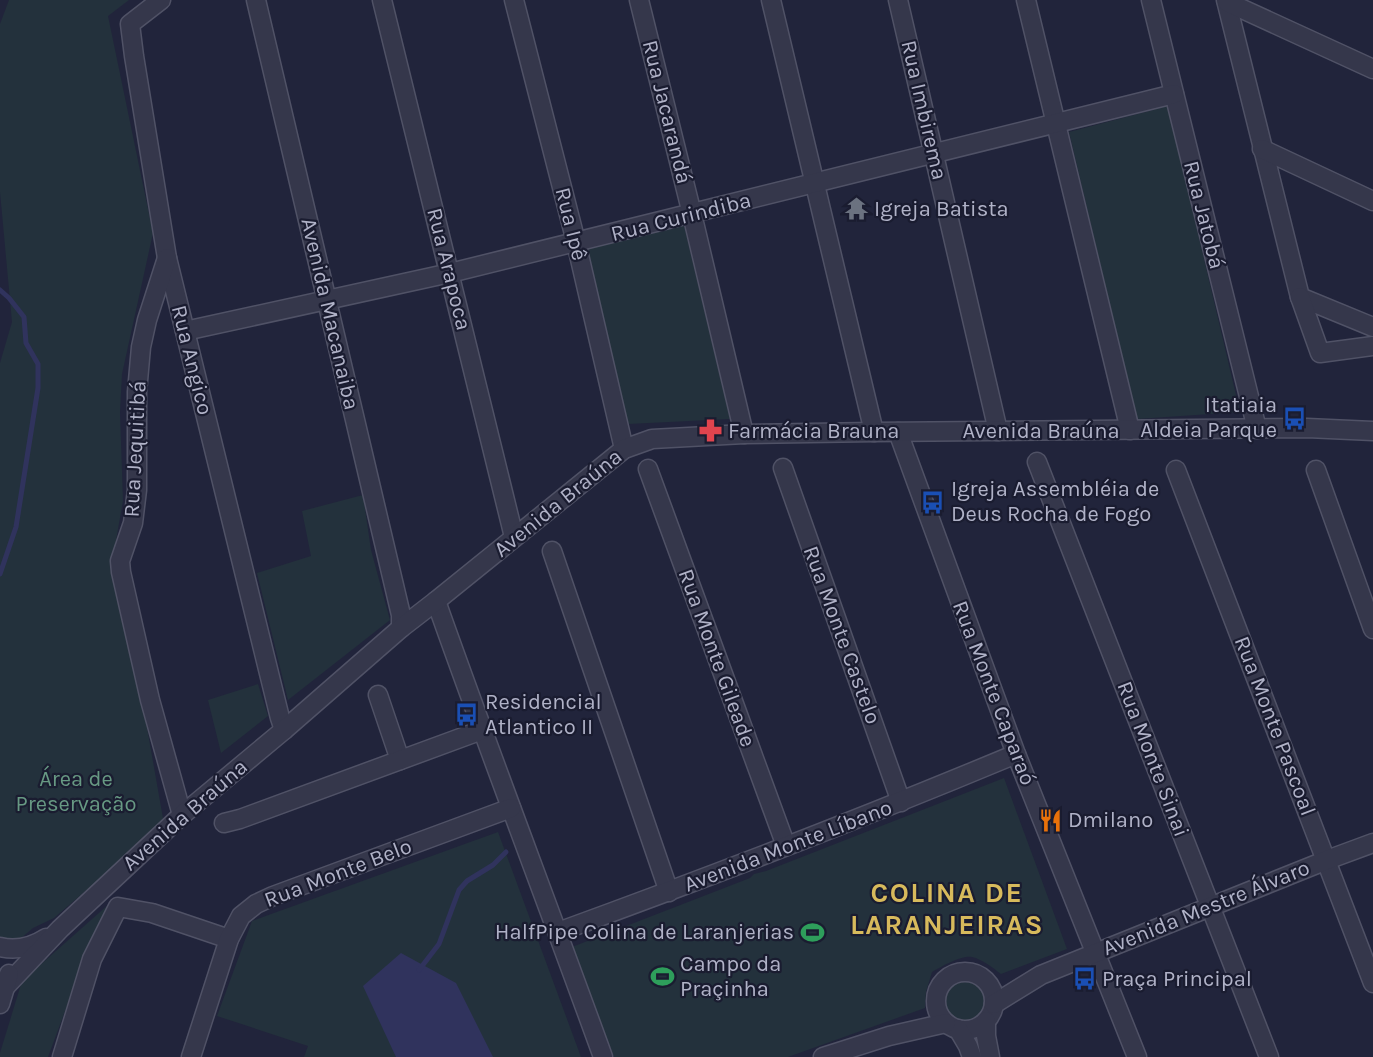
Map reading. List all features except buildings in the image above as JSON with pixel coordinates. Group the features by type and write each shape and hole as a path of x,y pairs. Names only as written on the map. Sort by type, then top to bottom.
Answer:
{"street":[{"name":"Rua Angico","path":"161,0 130,24 167,258 284,730"},
{"name":"Avenida Macanaiba","path":"256,0 401,615 401,627"},
{"name":"Rua Arapoca","path":"382,0 514,537"},
{"name":"Rua Ipê","path":"514,0 576,242 624,449"},
{"name":"Rua Jacarandá","path":"639,0 744,434"},
{"path":"771,0 874,432"},
{"name":"Rua Imbirema","path":"898,0 998,431"},
{"path":"1026,0 1130,430"},
{"name":"Rua Jatobá","path":"1151,0 1257,429"},
{"path":"1227,1 1373,69"},
{"path":"1227,1 1300,297 1320,353 1373,346"},
{"name":"Rua Curindiba","path":"185,331 450,273 1174,94"},
{"path":"1262,149 1373,201"},
{"name":"Rua Jequitibá","path":"167,258 147,320 141,347 137,392 137,490 133,523 120,561 150,700 182,815"},
{"path":"1300,297 1373,327"},
{"name":"Avenida Braúna","path":"0,1004 6,986 60,929 182,815 284,730 401,627 624,449 652,439 744,434 1307,428 1373,431"},
{"name":"Rua Monte Caparaó","path":"898,432 1016,754 1137,1057"},
{"name":"Rua Monte Sinai","path":"1037,462 1269,1057"},
{"name":"Rua Monte Castelo","path":"783,468 901,802"},
{"name":"Rua Monte Gileade","path":"648,469 786,846"},
{"name":"Rua Monte Pascoal","path":"1176,470 1373,982"},
{"path":"1316,470 1373,629"},
{"path":"552,551 669,892"},
{"path":"436,601 603,1057"},
{"path":"378,695 400,760"},
{"path":"224,823 482,730"},
{"name":"Avenida Monte Líbano","path":"558,932 669,892 901,802 1016,754"},
{"name":"Rua Monte Belo","path":"191,1057 229,939 241,916 256,904 511,808"},
{"name":"Avenida Mestre Álvaro","path":"994,1004 1041,975 1373,843"},
{"path":"62,1057 92,959 118,907 153,913 229,939"},
{"name":"Avenida Braúna","path":"6,948 35,945 60,929"},
{"path":"6,948 13,959 6,986"},
{"path":"833,1055 889,1036 952,1026 973,1029 982,1024 992,1011 994,996 989,984 980,975 972,972 951,974 937,990 935,998 940,1017 952,1026 968,1046 972,1057"},
{"name":"Avenida Mestre Álvaro","path":"989,984 1041,975"},
{"path":"889,1036 936,1006"},
{"path":"986,1021 990,1057"}],"green space":[{"name":"Área de Preservação","path":"9,0 129,0 108,16 153,233 122,374 120,412 123,501 112,563 142,699 164,824 54,918 33,928 14,944 0,941 0,363 12,322 0,192 0,24"},
{"path":"1168,106 1240,412 1137,419 1069,132"},
{"path":"684,225 730,419 628,424 585,249"},
{"path":"363,495 371,550 390,620 288,700 257,573 311,556 302,511"},
{"path":"258,684 268,716 221,753 208,700"},
{"path":"1004,778 1067,949 1001,974 976,958 967,957 957,960 932,972 926,992 925,1008 788,1057 614,1057 572,947"},
{"path":"498,832 581,1057 304,1057 308,1046 217,1016 252,921"},
{"path":"117,897 90,944 48,1057 0,1057 22,981"},
{"path":"965,977 980,984 987,999 980,1014 965,1021 950,1014 943,999 950,984"}],"water":[{"path":"401,953 456,983 493,1057 396,1057 363,986"}],"waterway":[{"path":"0,290 24,317 26,343 38,364 38,388 16,527 0,574"},
{"path":"419,970 439,944 459,890 467,881 493,865 506,852"}],"place":[{"name":"Igreja Batista","path":"856,209"},
{"name":"Itatiaia Aldeia Parque","path":"1295,418"},
{"name":"Farmácia Brauna","path":"710,431"},
{"name":"Igreja Assembléia de Deus Rocha de Fogo","path":"933,502"},
{"name":"Residencial Atlantico II","path":"467,715"},
{"name":"Dmilano","path":"1050,820"},
{"name":"HalfPipe Colina de Laranjerias","path":"812,932"},
{"name":"Campo da Praçinha","path":"662,977"},
{"name":"Praça Principal","path":"1084,979"}],"district":[{"name":"COLINA DE LARANJEIRAS","path":"947,908"}]}
